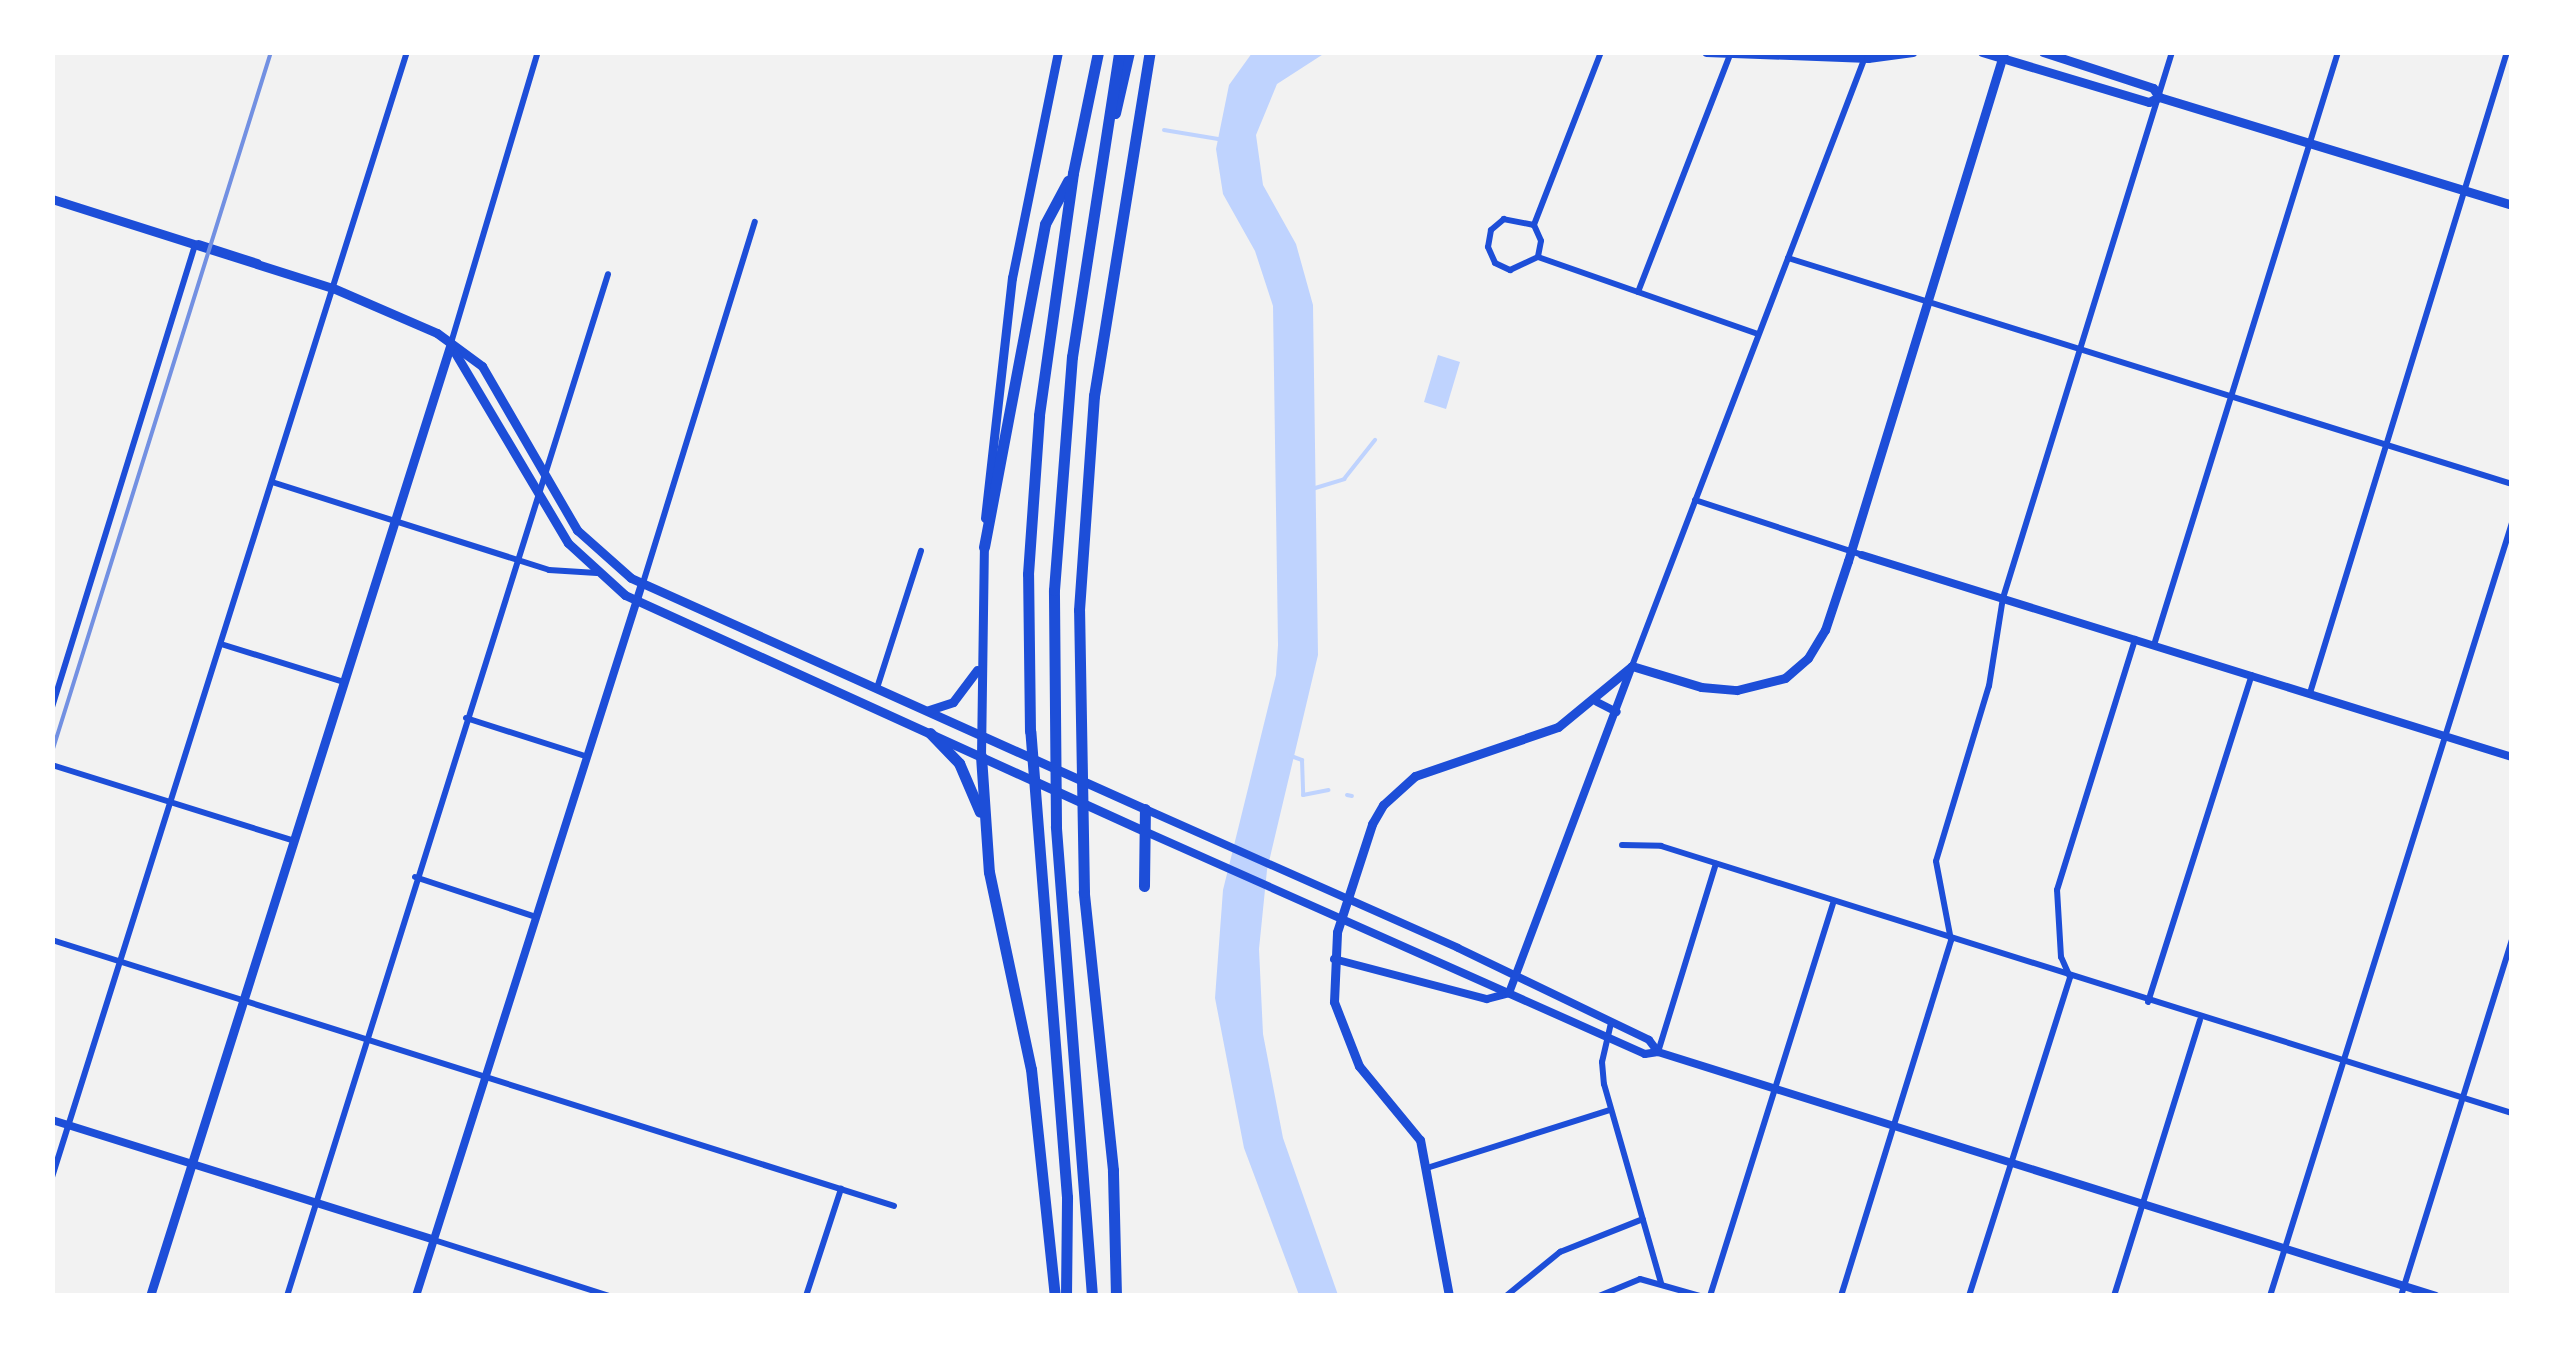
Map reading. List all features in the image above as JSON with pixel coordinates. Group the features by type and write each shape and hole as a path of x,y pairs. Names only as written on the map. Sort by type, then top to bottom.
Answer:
{"highway":[{"path":"1066,1296 1067,1197 1027,651 1039,415 1073,171 1098,52"},
{"path":"1092,1296 1056,826 1054,590 1061,468 1083,269 1119,52"},
{"path":"1100,174 1130,52"},
{"path":"1116,1296 1114,1170 1084,892 1079,610 1094,396 1150,52"},
{"path":"984,547 1045,224 1073,171"},
{"path":"930,733 959,763 984,821"},
{"path":"985,758 984,821 1031,1069 1055,1296"},
{"path":"1144,886 1145,809"}],"main road":[{"path":"985,758 978,668 997,379 1034,157 1058,52"},
{"path":"1706,52 1913,52"},
{"path":"1982,52 2004,54 2148,102 2159,97"},
{"path":"2043,52 2153,88 2159,97 2309,146 2512,205"},
{"path":"1449,1296 1430,1167 1420,1140 1359,1066 1344,1036 1334,1002 1334,959 1360,852 1394,794 1434,766 1531,738 1596,702 1632,666 1718,690 1785,678 1808,658 1825,630 2004,54"},
{"path":"52,199 386,307 482,366 577,530 642,584 1145,809"},
{"path":"450,343 538,498 598,573 636,602 1144,831"},
{"path":"150,1296 450,343"},
{"path":"762,659 768,641"},
{"path":"928,710 953,702 978,668"}],"street":[{"path":"52,1177 407,52"},
{"path":"1538,257 1542,240 1534,225 1601,52"},
{"path":"1841,1296 1952,940 1936,861 1989,686 2003,598 2172,52"},
{"path":"2154,645 2338,52"},
{"path":"2310,693 2507,52"},
{"path":"1638,292 1730,54"},
{"path":"450,343 537,55"},
{"path":"1509,993 1867,55"},
{"path":"1534,225 1504,219 1491,230 1488,247 1495,262 1510,270 1538,257 1758,334"},
{"path":"416,1296 755,222"},
{"path":"52,707 196,244"},
{"path":"1788,258 2512,484"},
{"path":"287,1296 608,274"},
{"path":"272,482 565,573 598,573"},
{"path":"1695,500 1850,552 2512,757"},
{"path":"2270,1296 2512,522"},
{"path":"877,688 921,551"},
{"path":"1970,1296 2070,977 2060,958 2057,890 2135,639"},
{"path":"221,644 344,682"},
{"path":"2148,1002 2252,675"},
{"path":"1596,702 1617,712"},
{"path":"466,718 585,756"},
{"path":"52,765 294,841"},
{"path":"1145,809 1458,948 1649,1040 1658,1052"},
{"path":"1144,831 1645,1054 1658,1052 1894,1124 2436,1296"},
{"path":"1622,845 1661,846 2342,1064 2512,1112"},
{"path":"1658,1052 1716,864"},
{"path":"416,877 536,917"},
{"path":"1710,1296 1833,902"},
{"path":"2400,1296 2512,939"},
{"path":"52,940 894,1206"},
{"path":"1334,959 1407,974 1487,999 1509,993"},
{"path":"2114,1296 2200,1019"},
{"path":"1611,1023 1602,1062 1610,1110 1662,1283"},
{"path":"1430,1167 1610,1110"},
{"path":"52,1120 610,1296"},
{"path":"806,1296 840,1189"},
{"path":"1506,1296 1560,1252 1642,1219"},
{"path":"1598,1296 1640,1279 1700,1296"}],"water":[{"path":"1252,53 1325,53 1277,84 1256,135 1263,185 1296,244 1313,305 1318,655 1267,870 1259,949 1263,1034 1283,1138 1338,1295 1299,1295 1244,1148 1215,998 1223,890 1276,675 1278,645 1273,306 1255,251 1223,194 1216,149 1229,85"},
{"path":"1438,355 1460,362 1446,409 1424,402"}],"waterway":[{"path":"1164,130 1218,139"},
{"path":"1312,489 1344,479 1375,440"},
{"path":"1291,756 1302,760 1303,795 1329,790"},
{"path":"1347,795 1352,796"}],"railway":[{"path":"52,752 271,52"}]}
